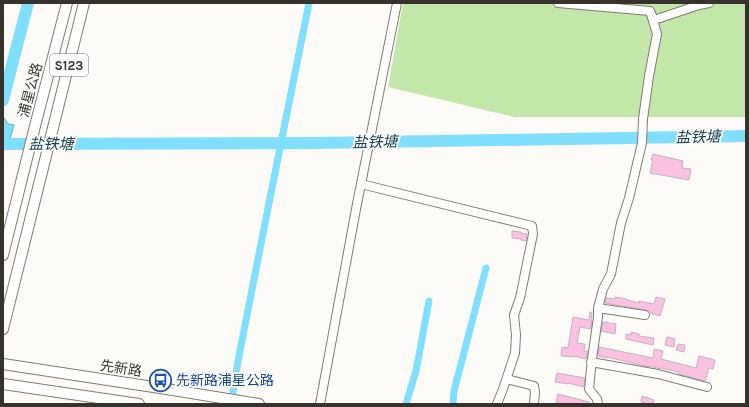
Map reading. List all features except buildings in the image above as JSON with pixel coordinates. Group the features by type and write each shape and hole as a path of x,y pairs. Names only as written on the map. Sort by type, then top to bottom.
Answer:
{"main road":[{"name":"浦星公路","path":"3,255 67,3"},
{"name":"S123","path":"3,329 84,3"},
{"name":"先新路","path":"3,364 259,404"},
{"path":"3,384 139,404"}],"street":[{"path":"320,404 361,184 397,3"},
{"path":"558,3 650,11"},
{"path":"650,11 654,20 709,3"},
{"path":"598,404 597,399 589,389 598,308 602,289 611,274 621,224 629,198 642,143 643,119 657,34 650,11"},
{"path":"361,184 532,226 534,234 520,298 514,315 516,335 515,353 504,389 497,404"},
{"path":"598,308 645,315"},
{"path":"591,362 658,374 707,387"},
{"path":"507,379 534,386 536,392 534,404"}],"green space":[{"path":"403,3 746,3 746,117 514,117 388,87"}],"water":[{"path":"3,116 8,124 14,125 7,149 3,150"}],"waterway":[{"path":"3,100 28,3"},
{"path":"231,404 239,356 309,3"},
{"name":"盐铁塘","path":"3,144 317,143 746,136"},
{"path":"453,404 454,391 486,268"},
{"path":"406,404 416,371 429,301"}],"place":[{"name":"先新路浦星公路","path":"161,380"}]}
